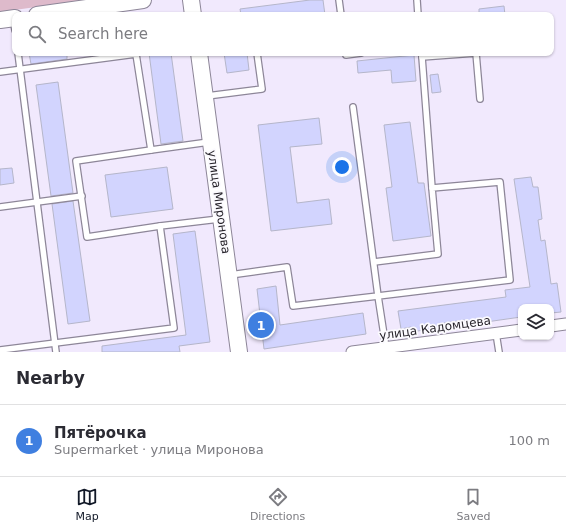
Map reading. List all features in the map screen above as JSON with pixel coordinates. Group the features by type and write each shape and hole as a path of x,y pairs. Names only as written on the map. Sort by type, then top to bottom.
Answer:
{"main road":[{"path":"58,12 143,0"},
{"path":"191,0 193,12"},
{"name":"улица Миронова","path":"199,56 239,352"}],"street":[{"path":"554,326 566,324"},
{"name":"улица Кадомцева","path":"352,352 518,330"}],"lane":[{"path":"339,0 341,12"},
{"path":"417,0 418,12"},
{"path":"18,56 56,352"},
{"path":"0,72 122,56"},
{"path":"136,56 150,150"},
{"path":"205,96 262,89 257,56"},
{"path":"374,262 438,254 422,56"},
{"path":"476,56 480,99"},
{"path":"353,107 386,348"},
{"path":"211,141 76,161 87,237 221,219"},
{"path":"229,275 287,267 293,306 510,280 500,182 432,188"},
{"path":"0,207 82,196"},
{"path":"0,350 174,328 160,226"},
{"path":"496,333 499,352"}],"shaded area":[{"path":"0,0 87,0 0,12"}],"building":[{"path":"310,0 323,0 325,12 240,12 240,9"},
{"path":"504,6 505,12 479,12 479,9"},
{"path":"30,56 67,56 67,59 31,64"},
{"path":"149,56 171,56 183,141 161,144"},
{"path":"224,56 247,56 249,70 227,73"},
{"path":"414,56 416,81 392,83 391,70 358,73 357,61"},
{"path":"438,74 441,92 432,93 430,75"},
{"path":"58,82 73,193 51,196 36,85"},
{"path":"319,118 322,144 290,147 297,203 329,199 332,224 271,231 258,125"},
{"path":"410,122 418,183 424,183 431,236 393,241 386,188 392,187 384,125"},
{"path":"167,167 173,209 111,217 105,175"},
{"path":"12,168 14,183 0,185 0,169"},
{"path":"531,177 533,187 538,187 542,219 538,220 541,241 545,240 551,284 557,283 561,312 554,313 554,304 518,304 518,317 465,325 465,320 444,323 444,327 411,332 411,327 401,329 398,311 506,297 505,290 530,287 514,179"},
{"path":"73,201 90,321 68,324 52,204"},
{"path":"195,231 210,342 179,346 180,352 102,352 102,346 186,335 173,234"},
{"path":"276,286 280,325 363,313 366,334 264,349 257,289"}],"place":[{"name":"Пятёрочка","path":"261,325"}]}
